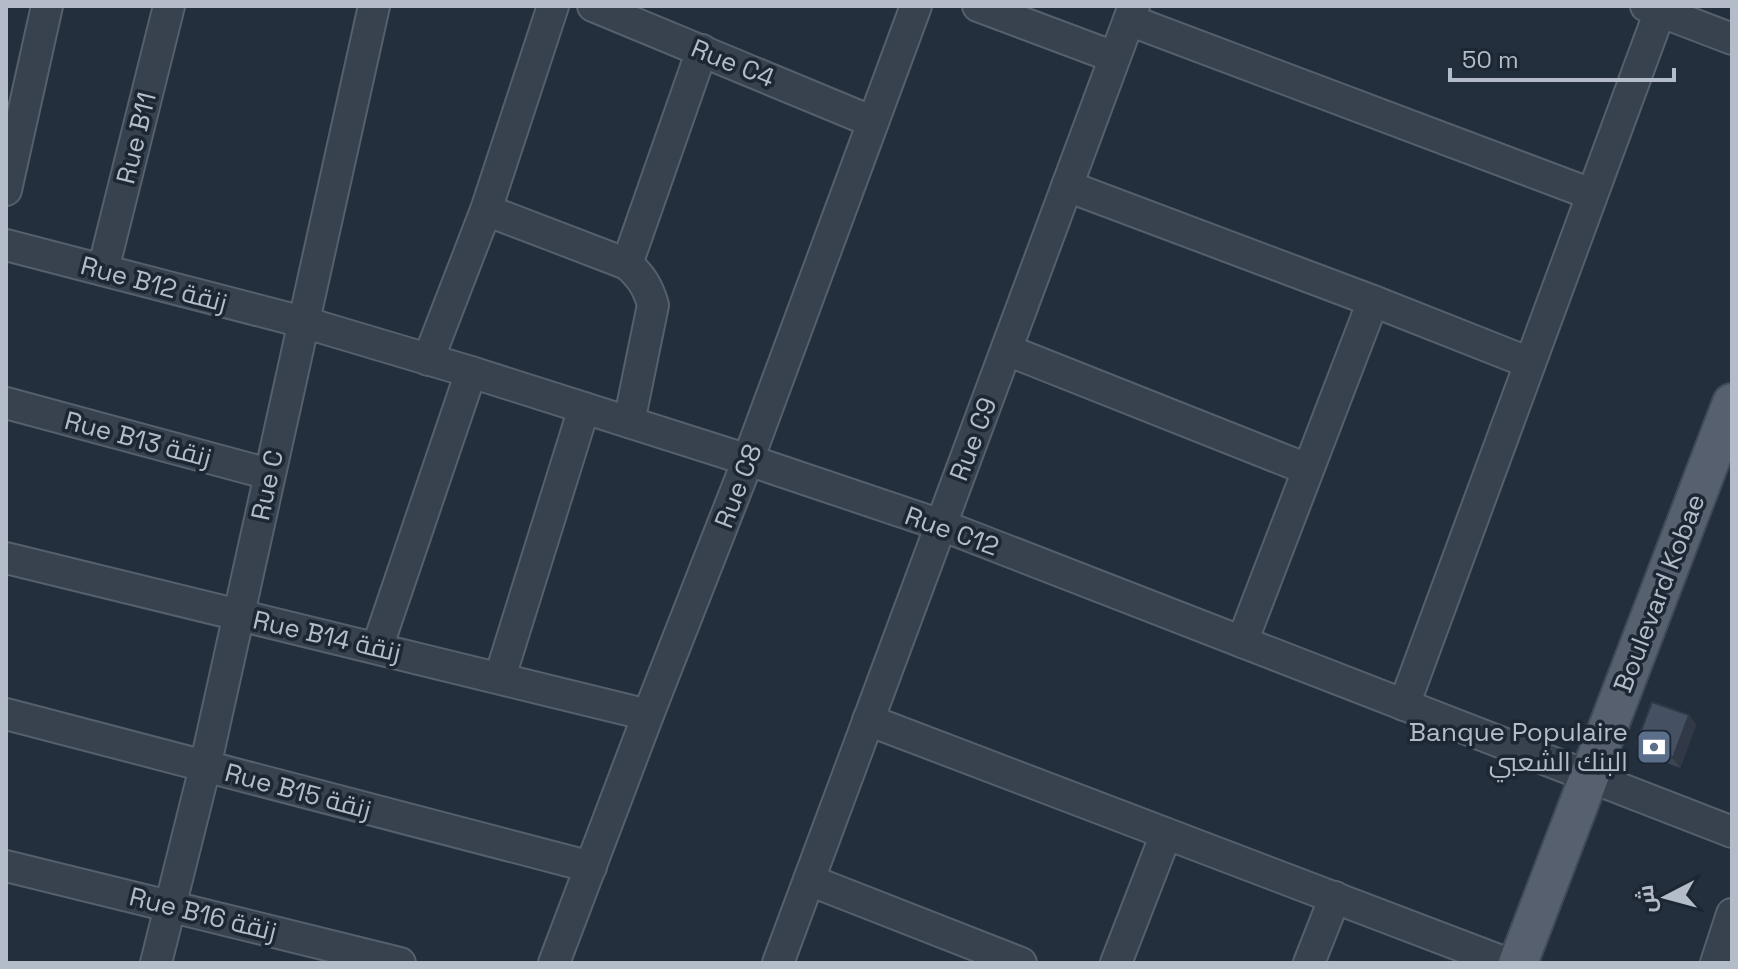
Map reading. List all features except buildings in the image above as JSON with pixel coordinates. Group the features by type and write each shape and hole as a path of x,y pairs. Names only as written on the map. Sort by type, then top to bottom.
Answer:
{"main road":[{"name":"Boulevard Kobae","path":"1518,963 1732,403"}],"street":[{"path":"6,190 47,6"},
{"name":"Rue B11","path":"103,270 169,6"},
{"name":"Rue C","path":"156,963 205,767 374,6"},
{"path":"428,360 486,210 553,6"},
{"name":"Rue C4","path":"593,6 873,122"},
{"name":"Rue C8","path":"554,963 748,460 916,6"},
{"path":"978,6 1114,57"},
{"path":"1404,705 1591,194 1653,9 1732,39"},
{"path":"1132,13 1591,194"},
{"name":"Rue C9","path":"778,963 1132,13"},
{"path":"627,264 702,50"},
{"path":"1067,186 1530,363"},
{"path":"486,210 627,264 640,275 653,305 629,422"},
{"name":"Rue B12 زنقة","path":"6,245 303,322"},
{"path":"1242,642 1373,301"},
{"name":"Rue C12","path":"303,322 629,422 941,525 1732,832"},
{"path":"1007,350 1307,469"},
{"path":"377,648 471,372"},
{"name":"Rue B13 زنقة","path":"6,403 269,474"},
{"path":"500,677 584,408"},
{"name":"Rue B14 زنقة","path":"6,558 648,715"},
{"name":"Rue B15 زنقة","path":"6,714 591,867"},
{"path":"868,720 1506,963"},
{"path":"1116,963 1166,834"},
{"name":"Rue B16 زنقة","path":"6,866 400,963"},
{"path":"809,880 1021,963"},
{"path":"1309,963 1335,897"},
{"path":"1716,963 1732,914"}],"place":[{"name":"Banque Populaire البنك الشعبي","path":"1654,747"}]}
